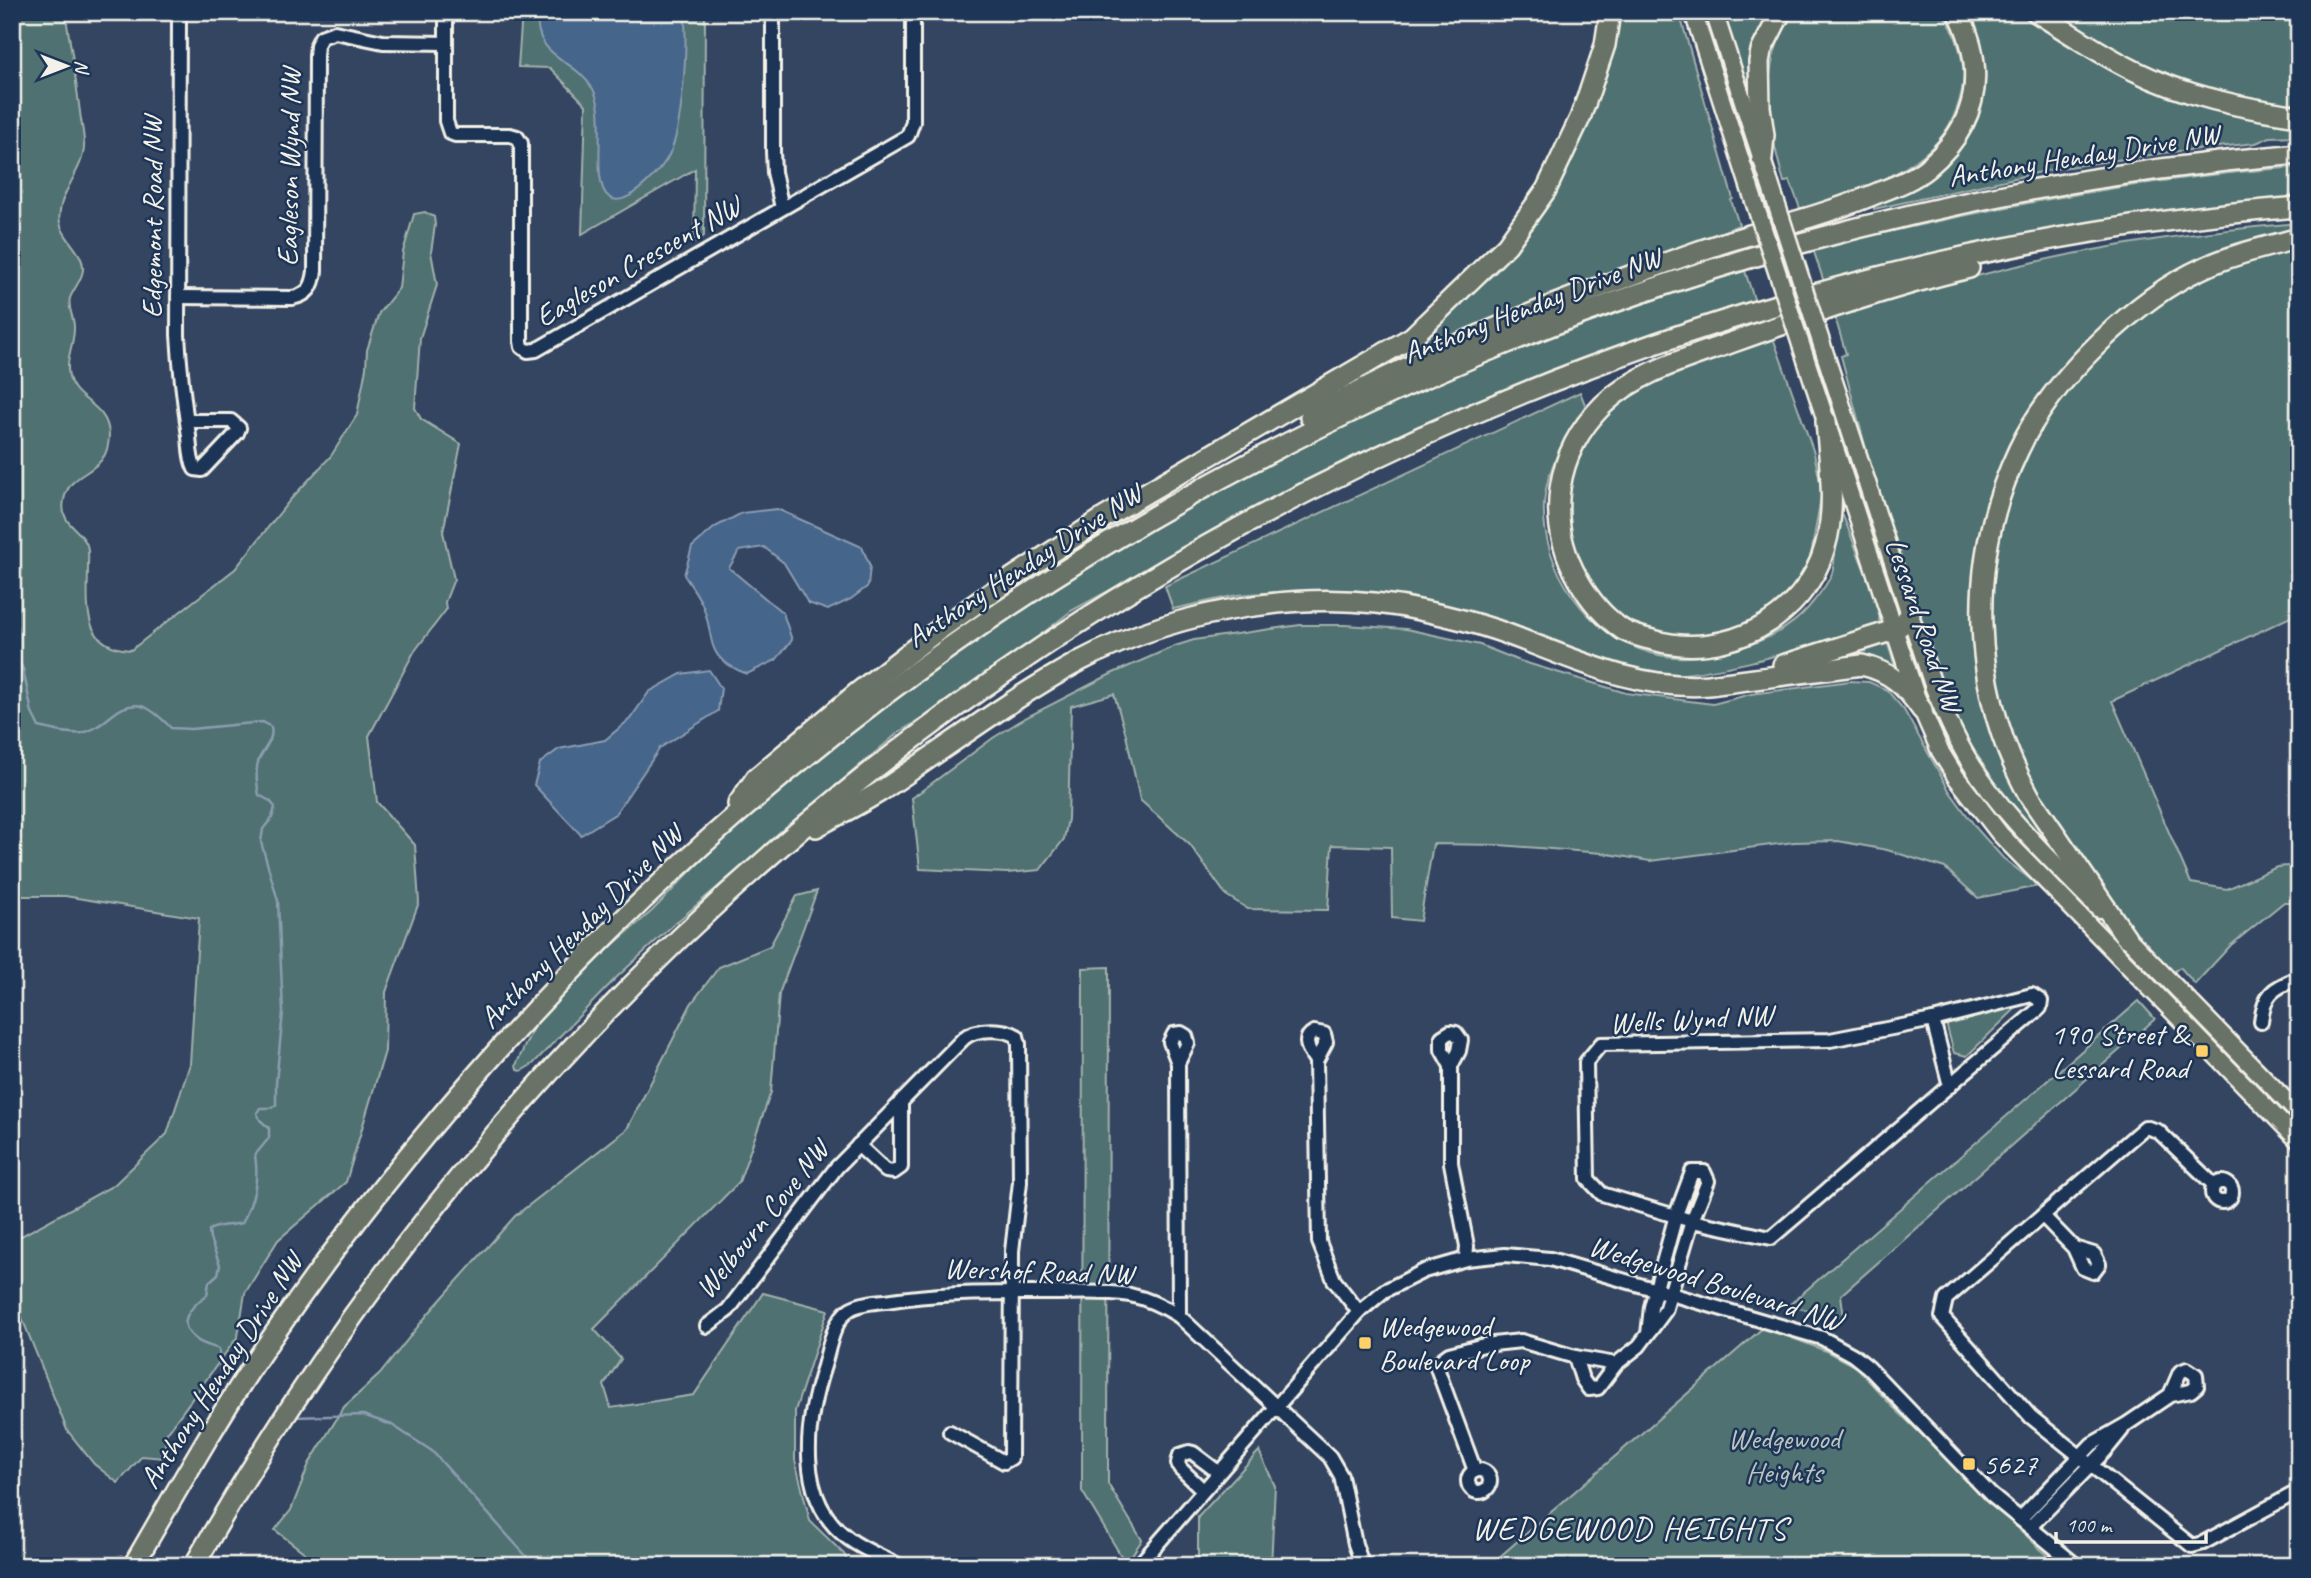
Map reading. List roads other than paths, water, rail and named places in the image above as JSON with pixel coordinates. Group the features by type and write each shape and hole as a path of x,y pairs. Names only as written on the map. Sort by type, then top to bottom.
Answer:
{"highway":[{"path":"724,826 756,778 857,693 989,594 1104,517 1412,337 1507,245 1546,190 1580,118 1605,45 1610,12"},
{"path":"1762,158 1764,135 1758,73 1761,51 1781,12"},
{"path":"1199,489 1268,441 1359,390 1483,333 1589,290 1690,254 1857,202 1903,183 1925,170 1948,148 1965,121 1973,98 1975,61 1970,40 1957,12"},
{"path":"2036,12 2134,71 2178,89 2221,103 2299,116"},
{"name":"Anthony Henday Drive NW","path":"133,1566 260,1355 313,1280 409,1155 499,1048 600,942 724,826 830,737 977,627 1061,572 1199,489 1285,443 1450,366 1605,304 1819,237 1915,213 2037,189 2209,162 2299,154"},
{"path":"194,1566 227,1507 306,1383 358,1308 469,1163 583,1036 692,926 776,850 873,769 1067,630 1199,549 1296,496 1425,434 1577,370 1636,349 1770,307 1956,258 2170,220 2299,206"},
{"path":"1826,421 1831,498 1826,546 1816,573 1800,597 1778,616 1758,631 1737,639 1691,646 1667,644 1626,632 1595,605 1567,560 1557,510 1565,465 1574,443 1604,404 1628,386 1657,371 1713,349 1873,295 1952,272 2083,243 2170,220"},
{"path":"2126,936 2030,797 2001,733 1987,676 1981,623 1984,560 1989,533 2018,450 2034,422 2064,381 2124,318 2202,268 2253,250 2299,238"},
{"path":"776,850 879,792 1008,703 1082,660 1136,637 1246,606 1288,601 1379,603 1464,620 1630,678 1689,686 1862,665 1899,680 1922,710"},
{"path":"1732,681 1894,630 1904,623 1910,614"}],"main road":[{"name":"Lessard Road NW","path":"1693,12 1894,630 1922,710 1945,760 1986,818 2299,1141"},
{"name":"Lessard Road NW","path":"1714,12 1910,614 1943,709 1970,762 2013,819 2299,1114"}],"street":[{"name":"Edgemont Road NW","path":"179,12 180,367 192,465 195,470 202,470 239,428 231,421 187,421"},
{"name":"Eagleson Crescent NW","path":"446,12 446,121 450,133 510,135 517,137 521,143 521,341 522,347 528,351 536,350 908,135 913,122 913,12"},
{"path":"773,12 774,172 782,208"},
{"name":"Eagleson Wynd NW","path":"178,297 292,298 309,291 315,271 316,56 321,37 335,32 383,42 446,43"},
{"path":"2261,1022 2263,1001 2274,990 2299,978"},
{"name":"Wells Wynd NW","path":"2032,995 2041,1000 2040,1008 1771,1238 1692,1221 1602,1194 1588,1179 1586,1062 1601,1044 1830,1040 1933,1020 2032,995"},
{"path":"1933,1020 1950,1086"},
{"name":"Welbourn Cove NW","path":"707,1326 728,1310 836,1168 971,1032 1005,1031 1017,1036 1019,1044 1020,1182 1012,1242 1012,1293"},
{"path":"1316,1061 1319,1242 1334,1280 1359,1312"},
{"path":"1178,1063 1179,1316"},
{"path":"1451,1066 1451,1163 1467,1246 1466,1259"},
{"name":"Welbourn Cove NW","path":"858,1145 886,1171 894,1172 901,1167 901,1101"},
{"path":"2214,1185 2158,1131 2145,1127 1946,1299 1942,1317 2031,1418 2192,1546 2203,1543 2299,1491"},
{"path":"1575,1357 1582,1379 1589,1389 1598,1388 1616,1364 1639,1346 1648,1334 1665,1311 1692,1221 1708,1181 1704,1172 1692,1172 1676,1215 1651,1307 1648,1334"},
{"path":"2043,1216 2074,1248"},
{"name":"Wedgewood Boulevard NW","path":"1138,1566 1359,1312 1384,1291 1424,1271 1466,1259 1505,1255 1550,1258 1822,1338 1853,1355 1883,1382 1966,1471 2077,1566"},
{"path":"950,1432 1003,1462 1011,1458 1012,1293"},
{"name":"Wershof Road NW","path":"901,1566 855,1543 842,1533 823,1510 812,1481 809,1440 811,1409 837,1325 848,1310 864,1304 919,1295 1012,1293 1128,1295 1156,1303 1179,1316 1330,1457 1341,1476 1355,1544 1363,1566"},
{"path":"1475,1471 1437,1368 1441,1360 1450,1354 1484,1345 1521,1341 1575,1357 1616,1364"},
{"path":"2025,1523 2086,1461 2092,1444 2170,1395"},
{"path":"1203,1490 1180,1468 1180,1455 1193,1453 1218,1472"}],"water":[{"path":"537,12 684,12 683,85 674,143 659,170 628,197 613,199 603,189 599,163 599,115 593,89 575,70 548,49 538,28"},
{"path":"777,509 862,547 870,566 868,586 851,599 828,610 808,603 784,563 764,547 739,551 729,568 783,613 792,640 776,660 747,674 733,668 718,655 702,605 684,575 692,547 715,527 742,513"},
{"path":"709,670 721,688 718,711 660,748 615,814 581,835 534,785 540,763 559,749 605,740 630,719 649,692 681,674"}],"waterway":[{"path":"12,636 13,652 23,669 32,713 39,727 66,733 82,733 120,710 136,705 150,710 171,728 191,729 263,722 271,727 270,740 258,763 257,777 259,795 275,807 272,818 263,829 261,842 278,901 283,1012 276,1105 260,1108 257,1113 269,1128 269,1138 255,1155 256,1182 250,1206 242,1223 209,1230 220,1265 218,1274 209,1282 207,1295 190,1310 186,1322 186,1328 197,1340 219,1349 220,1371 232,1372"},
{"path":"295,1417 363,1415 392,1425 432,1451 535,1566"}],"place":[{"name":"190 Street & Lessard Road","path":"2202,1051"},
{"name":"Wedgewood Boulevard Loop","path":"1365,1343"},
{"name":"5627","path":"1969,1464"}],"district":[{"name":"WEDGEWOOD HEIGHTS","path":"1630,1528"}],"park label":[{"name":"Wedgewood Heights","path":"1784,1455"}]}
